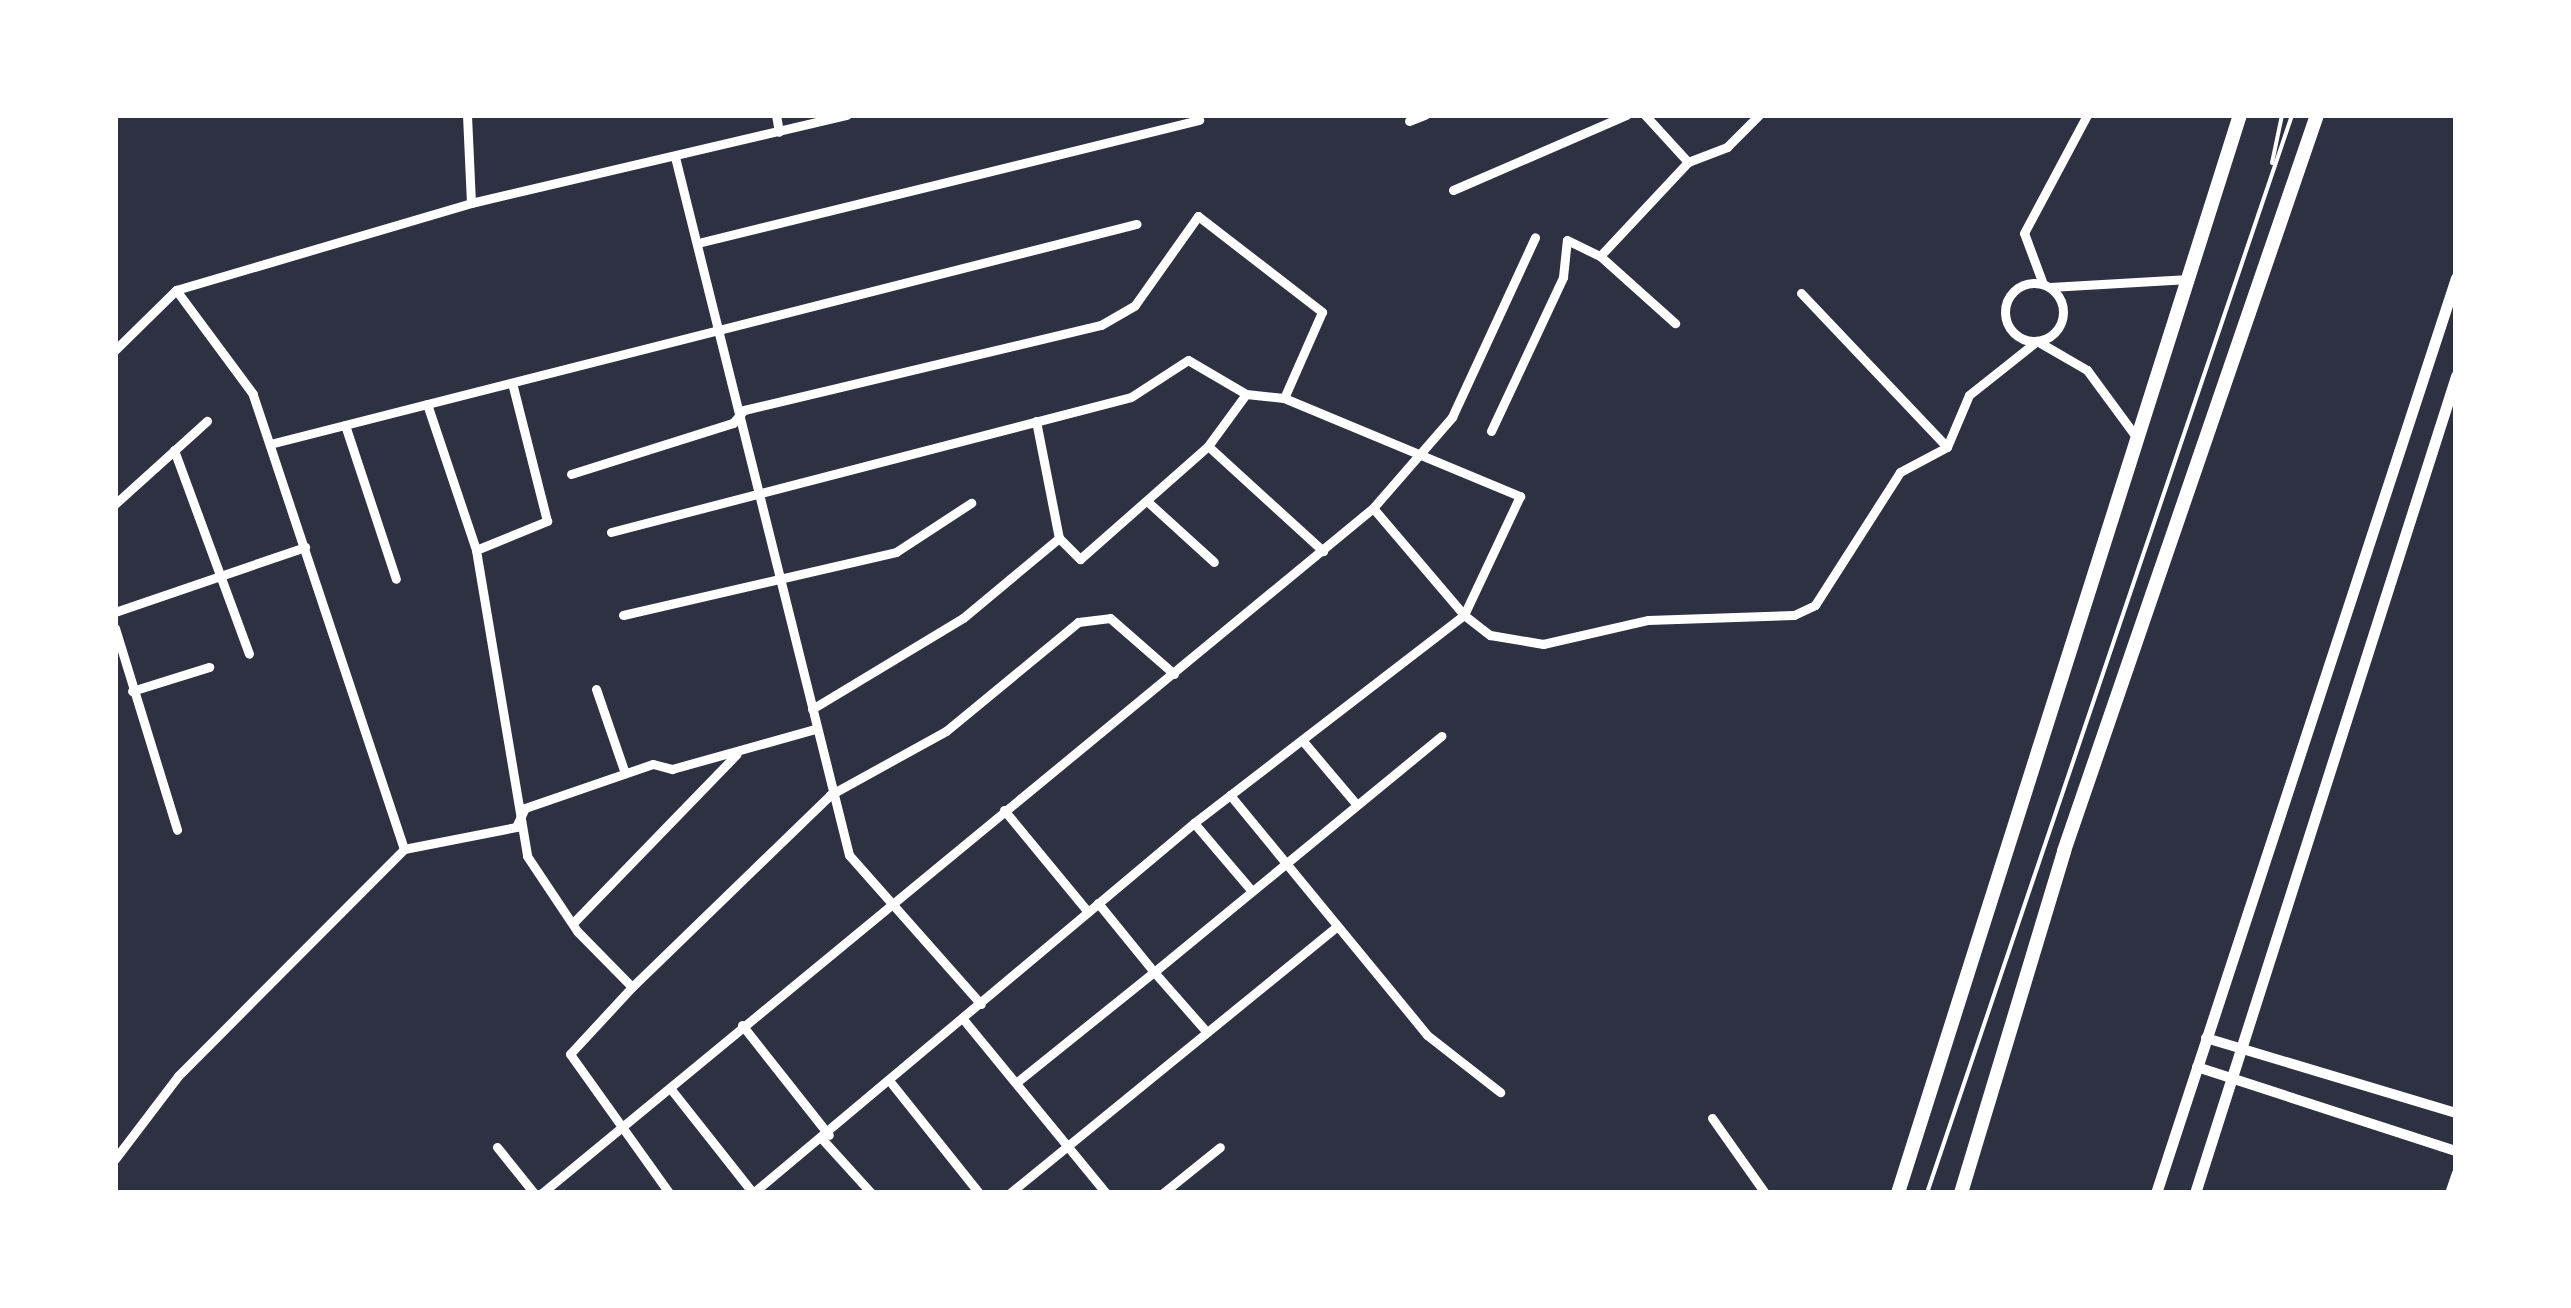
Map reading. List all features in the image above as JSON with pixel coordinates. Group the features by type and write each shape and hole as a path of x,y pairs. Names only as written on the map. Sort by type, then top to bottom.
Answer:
{"highway":[{"path":"1898,1193 2240,115"},
{"path":"1961,1193 2064,851 2318,115"}],"main road":[{"path":"2156,1193 2456,278"},
{"path":"2195,1193 2456,376"}],"street":[{"path":"467,115 471,203"},
{"path":"776,115 779,132"},
{"path":"115,350 176,290 471,203 847,115"},
{"path":"1410,121 1425,115"},
{"path":"1453,190 1626,115"},
{"path":"1645,115 1688,162"},
{"path":"1600,256 1688,162 1727,146 1758,115"},
{"path":"1373,508 1464,615 1490,635 1543,644 1648,620 1794,614 1815,605 1900,472 1946,447 1969,396 2060,326 2024,233 2087,115"},
{"path":"702,242 1199,120"},
{"path":"676,157 724,326 784,574 830,794 849,855 981,1004"},
{"path":"572,474 734,423 744,410 1101,325 1135,305 1198,216 1322,312 1284,398"},
{"path":"270,444 1136,224"},
{"path":"542,1193 1373,508 1452,417 1535,236"},
{"path":"1491,431 1563,277 1567,240 1600,256 1675,323"},
{"path":"2138,440 2087,370 2013,333 2004,309 2018,288 2188,280"},
{"path":"176,290 253,394 404,849"},
{"path":"1801,294 1946,447"},
{"path":"611,532 1132,397 1188,360 1246,394 1284,398 1416,460 1520,496 1464,615 1194,823 892,1084 753,1193 670,1088"},
{"path":"476,550 547,521 512,383"},
{"path":"1036,421 1059,538 1080,559 1208,446 1246,394"},
{"path":"427,404 476,550 525,808 527,856 572,923 632,987"},
{"path":"115,504 207,421"},
{"path":"346,425 396,579"},
{"path":"1208,446 1323,551"},
{"path":"174,450 249,654"},
{"path":"1148,502 1214,562"},
{"path":"623,615 784,574 896,552 971,503"},
{"path":"812,708 963,618 1059,538"},
{"path":"115,612 305,547"},
{"path":"669,1193 619,1128 570,1054 632,987 830,794 946,731 1078,622 1110,618 1174,674"},
{"path":"115,628 177,830"},
{"path":"132,690 209,667"},
{"path":"596,689 625,773"},
{"path":"115,1159 119,1134 404,849 516,827 525,808 625,773 739,752 815,730"},
{"path":"1016,1082 1441,736"},
{"path":"1302,740 1356,804"},
{"path":"572,923 739,752"},
{"path":"1230,795 1427,1034 1500,1092"},
{"path":"1004,810 1088,912"},
{"path":"1194,823 1250,890"},
{"path":"1098,903 1204,1030"},
{"path":"1010,1193 1070,1147 1204,1030 1337,926"},
{"path":"963,1019 1106,1193"},
{"path":"742,1025 870,1193"},
{"path":"2206,1038 2456,1114"},
{"path":"2197,1067 2456,1152"},
{"path":"892,1084 979,1193"},
{"path":"1712,1118 1765,1193"},
{"path":"497,1147 534,1193"},
{"path":"1163,1193 1220,1147"},
{"path":"2449,1193 2456,1173"}],"lane":[{"path":"2269,178 2282,115"},
{"path":"1927,1193 2292,115"}]}
